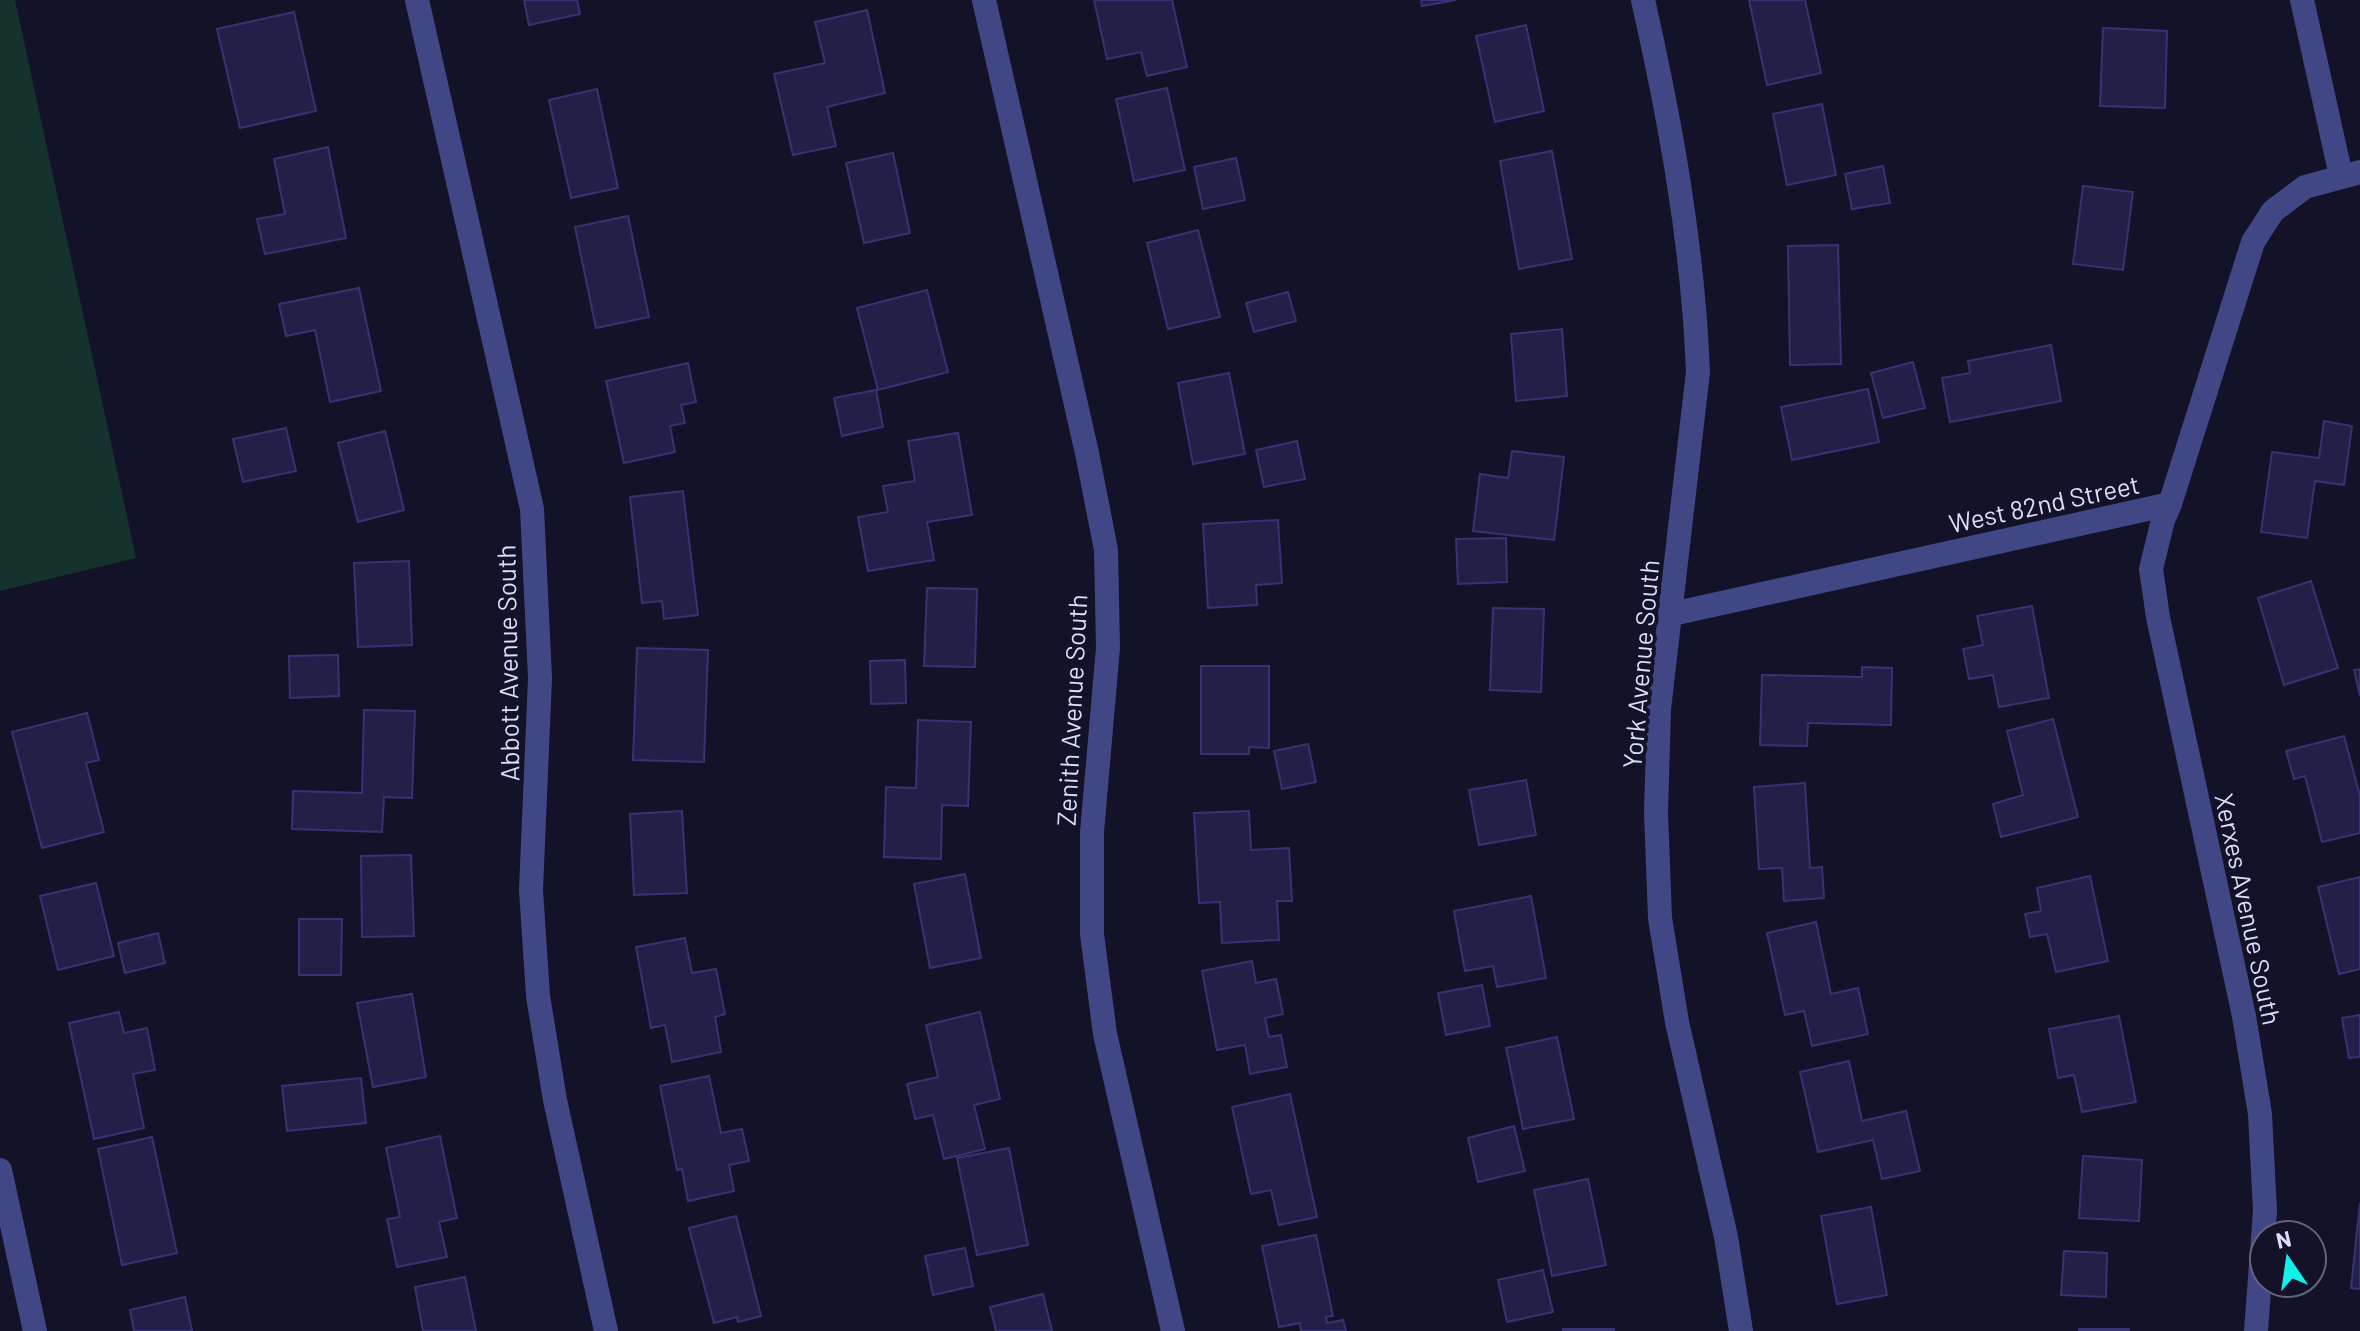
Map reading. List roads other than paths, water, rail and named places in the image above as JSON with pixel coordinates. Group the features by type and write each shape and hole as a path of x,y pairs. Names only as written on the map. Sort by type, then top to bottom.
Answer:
{"street":[{"name":"Abbott Avenue South","path":"417,0 532,509 540,678 531,890 538,996 555,1100 606,1331"},
{"name":"Zenith Avenue South","path":"984,0 1087,453 1106,550 1108,648 1092,832 1092,934 1105,1034 1173,1331"},
{"name":"York Avenue South","path":"1643,0 1681,185 1696,317 1698,372 1659,723 1656,813 1660,918 1677,1022 1726,1237 1741,1331"},
{"path":"2302,0 2350,174"},
{"name":"West 82nd Street","path":"1672,614 2170,504 2253,242 2273,211 2305,187 2350,174"},
{"name":"Xerxes Avenue South","path":"2170,504 2151,569 2158,617 2244,1016 2260,1114 2265,1211 2256,1331"},
{"path":"0,1170 35,1331"}]}
